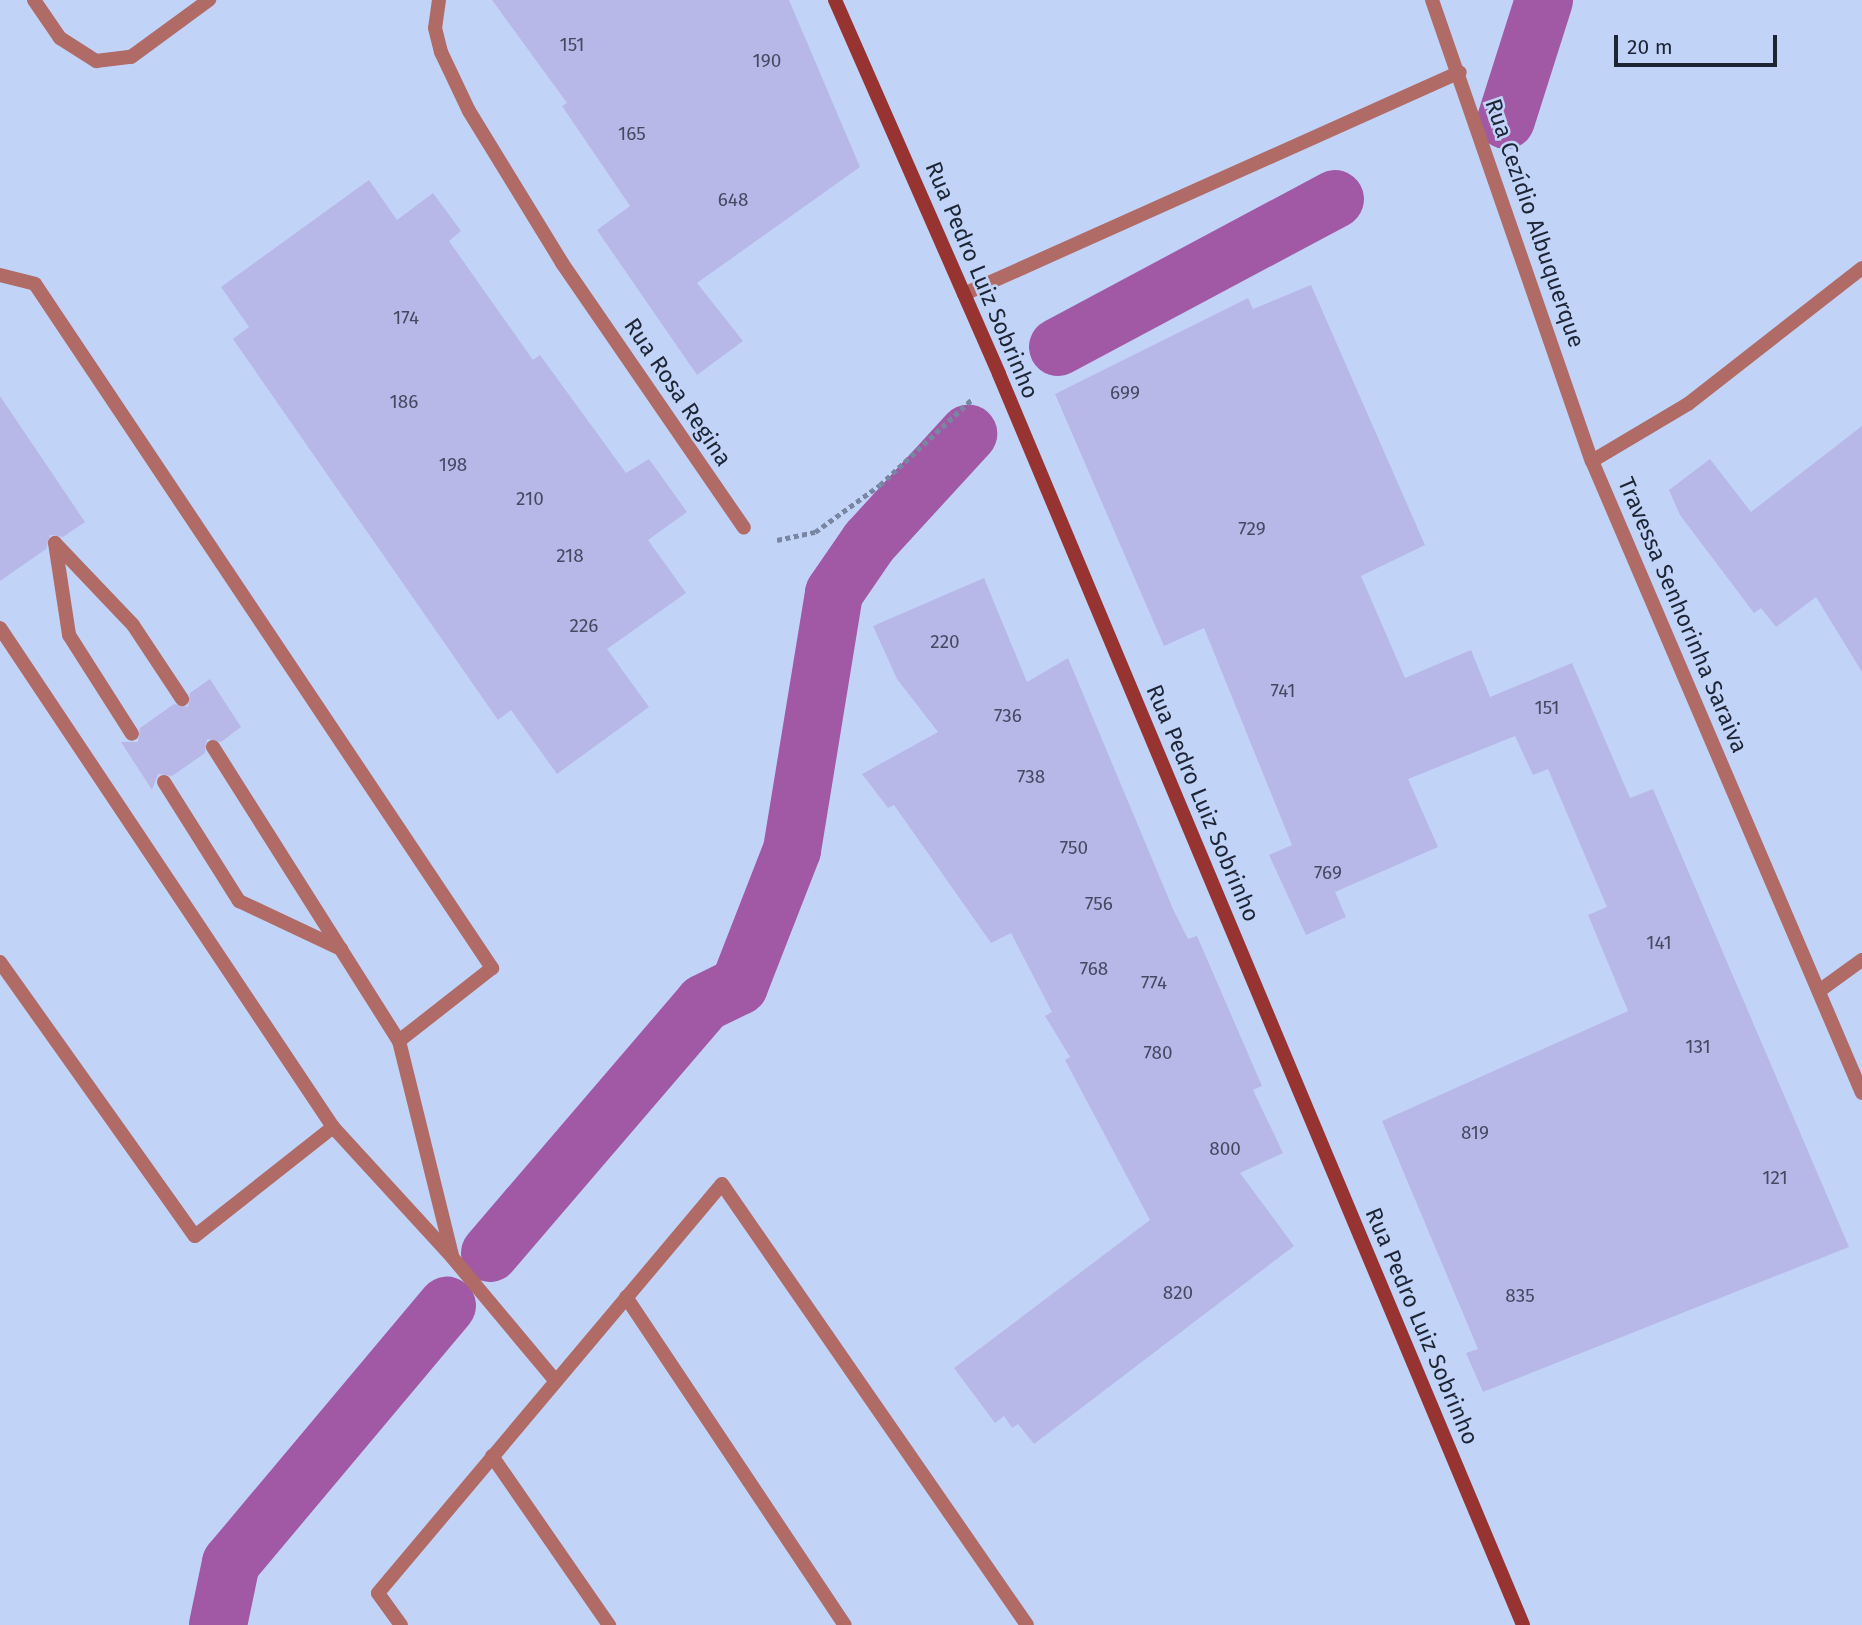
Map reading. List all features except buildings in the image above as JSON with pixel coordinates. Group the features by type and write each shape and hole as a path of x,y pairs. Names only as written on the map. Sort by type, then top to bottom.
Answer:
{"street":[{"path":"34,0 60,37 96,61 131,57 209,0"},
{"name":"Rua Rosa Regina","path":"439,0 435,28 441,52 469,111 562,263 744,528"},
{"name":"Rua Pedro Luiz Sobrinho","path":"835,0 999,374 1523,1625"},
{"name":"Rua Cezídio Albuquerque","path":"1432,0 1460,72 1592,461"},
{"path":"964,294 1460,72"},
{"name":"Travessa Senhorinha Saraiva","path":"1862,268 1688,404 1592,461 1862,1093"},
{"path":"0,275 35,284 492,968 399,1041"},
{"path":"132,734 69,635 55,543 133,625 182,699"},
{"path":"0,628 333,1127 453,1256 555,1380"},
{"path":"213,747 399,1041 453,1256"},
{"path":"164,782 239,901 341,949"},
{"path":"1819,991 1862,960"},
{"path":"0,962 195,1236 333,1127"},
{"path":"401,1625 378,1593 722,1184 1027,1625"},
{"path":"626,1297 845,1625"},
{"path":"492,1456 609,1625"}],"path":[{"path":"744,528 775,540 815,533 880,485 999,374"}],"waterway":[{"path":"1506,120 1544,0"},
{"path":"1058,347 1335,199"},
{"path":"490,1253 704,1003 739,986 792,850 834,593 869,542 968,434"},
{"path":"218,1625 231,1563 447,1306"}]}
